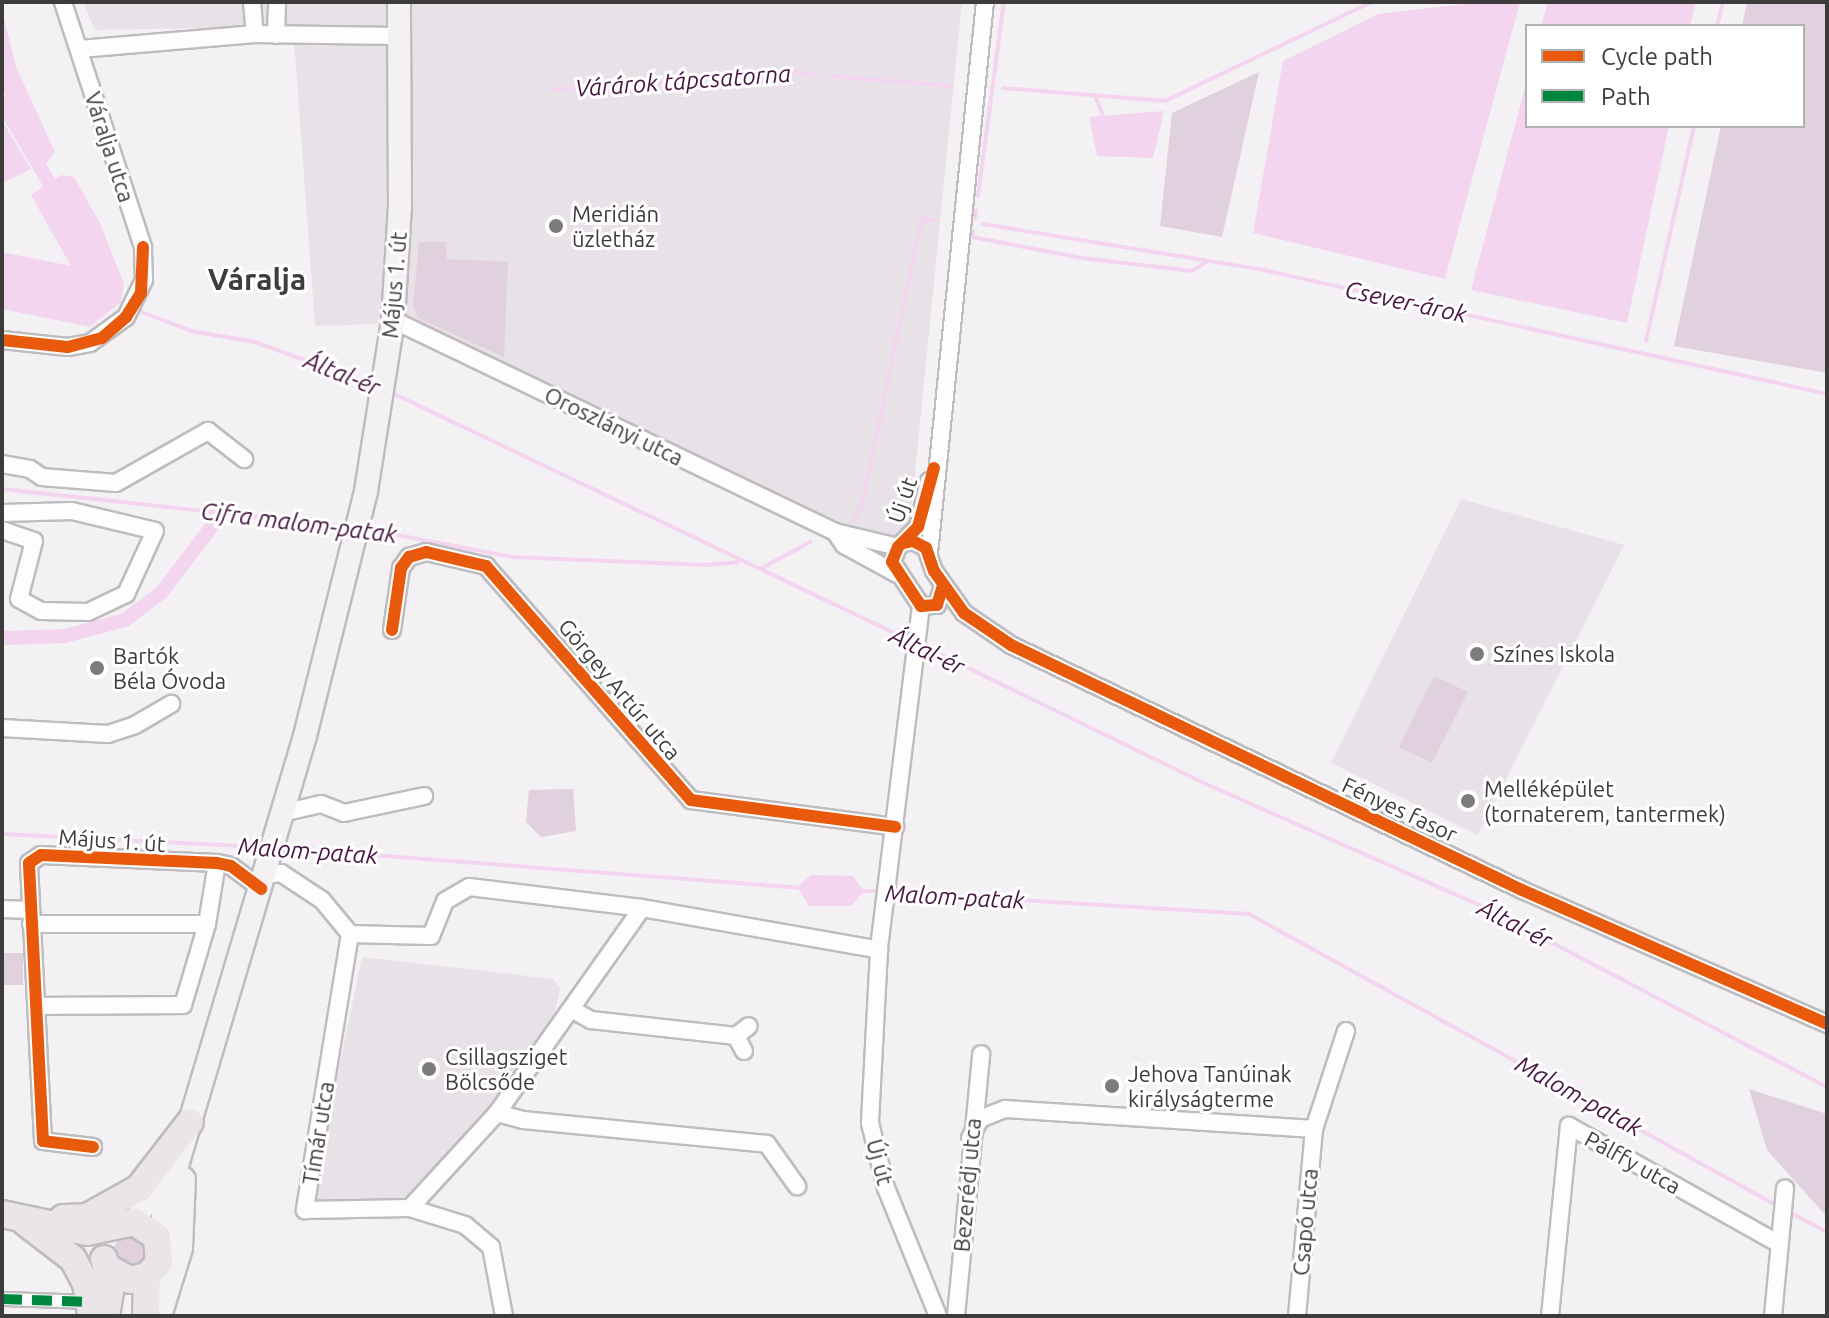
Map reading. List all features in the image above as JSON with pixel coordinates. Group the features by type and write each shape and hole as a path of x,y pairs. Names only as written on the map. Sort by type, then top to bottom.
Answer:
{"main road":[{"name":"Május 1. út","path":"160,1245 164,1209 268,866 361,516 393,320 400,207 399,2"},
{"name":"Május 1. út","path":"125,1225 190,1122"},
{"path":"13,1218 87,1217 117,1205 139,1188 190,1122"},
{"path":"160,1316 181,1248 190,1122"},
{"path":"13,1218 87,1232 125,1225 152,1230 160,1245 159,1263 147,1276 130,1280 106,1263 13,1218"},
{"path":"13,1218 73,1259 96,1311 111,1291 106,1239 125,1225"},
{"path":"146,1316 147,1276"}],"street":[{"name":"Váralja utca","path":"2,340 68,347 90,343 126,317 141,293 143,247 63,2"},
{"path":"252,2 255,34"},
{"path":"276,35 277,2"},
{"name":"Új út","path":"929,553 934,468 985,2"},
{"path":"80,49 255,34 398,36"},
{"name":"Oroszlányi utca","path":"393,320 835,532 901,545 918,543 929,553"},
{"path":"2,464 30,469 42,477 116,483 208,431 244,459"},
{"name":"Új út","path":"901,545 918,527 934,468"},
{"path":"2,513 72,511 155,531 126,594 88,612 41,611 19,599 34,541 2,530"},
{"name":"Oroszlányi utca","path":"835,532 844,545 897,574"},
{"path":"901,545 892,562 897,574 929,606"},
{"name":"Görgey Artúr utca","path":"392,630 401,568 409,557 426,552 486,566 691,800 895,827"},
{"name":"Fényes fasor","path":"929,553 943,585 964,613"},
{"name":"Új út","path":"938,1316 920,1281 875,1157 870,1123 879,950 917,625 943,585"},
{"name":"Fényes fasor","path":"929,606 964,613 1059,670 1522,890 1827,1024"},
{"path":"2,728 108,734 135,725 171,704"},
{"path":"282,813 321,804 344,813 424,796"},
{"name":"Május 1. út","path":"93,1147 43,1141 29,863 41,855 268,866"},
{"path":"37,1006 183,1005 207,924 217,863"},
{"path":"268,866 322,900 350,934 431,936 445,901 469,887 642,908 879,950"},
{"path":"410,1208 497,1113 573,1010 642,908"},
{"path":"2,909 30,917 207,924"},
{"name":"Tímár utca","path":"350,934 305,1210 410,1208 465,1225 491,1247 504,1316"},
{"path":"573,1010 591,1020 743,1038"},
{"name":"Csapó utca","path":"1297,1316 1314,1129 1346,1031"},
{"name":"Bezerédj utca","path":"956,1316 970,1138 981,1054"},
{"path":"970,1138 980,1119 1005,1109 1314,1129"},
{"path":"497,1113 523,1120 767,1144 797,1186"},
{"name":"Pálffy utca","path":"1550,1316 1569,1126 1782,1236"},
{"path":"1773,1316 1785,1189"},
{"path":"2,1299 96,1311"}],"shaded area":[{"path":"83,2 962,2 907,553 410,323 315,326 293,26 95,30"},
{"path":"1481,2 1520,2 1445,279 1253,233 1283,61 1378,14"},
{"path":"1548,2 1696,2 1690,24 1542,24"},
{"path":"1747,2 1827,2 1827,373 1674,346 1721,128 1805,128 1805,24 1742,24"},
{"path":"2,10 16,67 55,152 44,166 2,89"},
{"path":"1259,72 1222,237 1160,226 1172,113"},
{"path":"1525,88 1525,128 1669,128 1627,323 1471,290"},
{"path":"1164,111 1153,158 1097,156 1089,117"},
{"path":"2,120 31,169 2,183"},
{"path":"61,175 74,177 100,223 124,284 121,302 90,327 2,309 2,252 71,266 31,195"},
{"path":"419,242 446,242 447,259 508,262 504,357 418,318 413,305"},
{"name":"Színes Iskola","path":"1461,499 1624,545 1478,835 1331,763"},
{"path":"1434,676 1468,692 1432,763 1399,747"},
{"path":"573,789 576,831 541,837 526,822 529,790"},
{"path":"811,875 853,876 864,891 851,906 809,906 797,887"},
{"path":"2,953 23,953 23,985 2,985"},
{"name":"Csillagsziget Bölcsőde","path":"362,957 553,979 560,988 553,1022 485,1117 408,1202 312,1200"},
{"path":"1749,1089 1827,1114 1827,1217 1767,1150"},
{"path":"131,1234 143,1239 148,1251 143,1263 131,1268 119,1263 114,1251 119,1239"}],"waterway":[{"path":"978,196 1004,2"},
{"name":"Várárok tápcsatorna","path":"1003,88 1165,101 1372,2"},
{"path":"1718,24 1723,2"},
{"name":"Várárok tápcsatorna","path":"552,90 780,72 814,75"},
{"name":"Várárok tápcsatorna","path":"831,76 952,86"},
{"path":"1095,95 1103,116"},
{"path":"2,103 57,196"},
{"path":"1646,341 1694,128"},
{"path":"975,218 976,210"},
{"path":"852,522 861,509 922,218 936,220"},
{"name":"Csever-árok","path":"983,224 1263,270 1827,394"},
{"path":"973,231 972,237 1082,258 1192,271 1206,262"},
{"name":"Által-ér","path":"134,309 191,331 255,342 377,386"},
{"name":"Által-ér","path":"388,391 911,641"},
{"name":"Cifra malom-patak","path":"2,489 349,527"},
{"path":"2,638 65,636 125,620 161,593 224,511"},
{"name":"Cifra malom-patak","path":"366,529 513,557 706,565 738,562"},
{"path":"760,569 810,542"},
{"name":"Által-ér","path":"923,646 1206,784 1484,907 1827,1087"},
{"name":"Malom-patak","path":"2,834 263,847"},
{"name":"Malom-patak","path":"280,848 802,888"},
{"name":"Malom-patak","path":"862,891 882,891"},
{"name":"Malom-patak","path":"890,892 1249,914 1778,1206"},
{"name":"Malom-patak","path":"1789,1212 1827,1232"}],"marked path":[{"path":"2,1299 91,1302"}],"cycle path":[{"path":"2,340 68,347 102,338 126,317 141,293 143,247"},
{"path":"934,468 918,527 898,547 892,562 921,606 937,605 943,585"},
{"path":"904,543 913,541 926,548 934,571 964,613 1011,645 1522,890 1827,1024"},
{"path":"392,630 401,568 409,557 426,552 486,566 691,800 895,827"},
{"path":"93,1147 43,1141 29,863 41,855 217,863 231,866 261,889"}],"place":[{"name":"Meridián üzletház","path":"556,226"},
{"name":"Színes Iskola","path":"1477,654"},
{"name":"Bartók Béla Óvoda","path":"97,668"},
{"name":"Melléképület (tornaterem, tantermek)","path":"1468,801"},
{"name":"Csillagsziget Bölcsőde","path":"429,1069"},
{"name":"Jehova Tanúinak királyságterme","path":"1112,1086"}],"district":[{"name":"Váralja","path":"257,279"}]}
